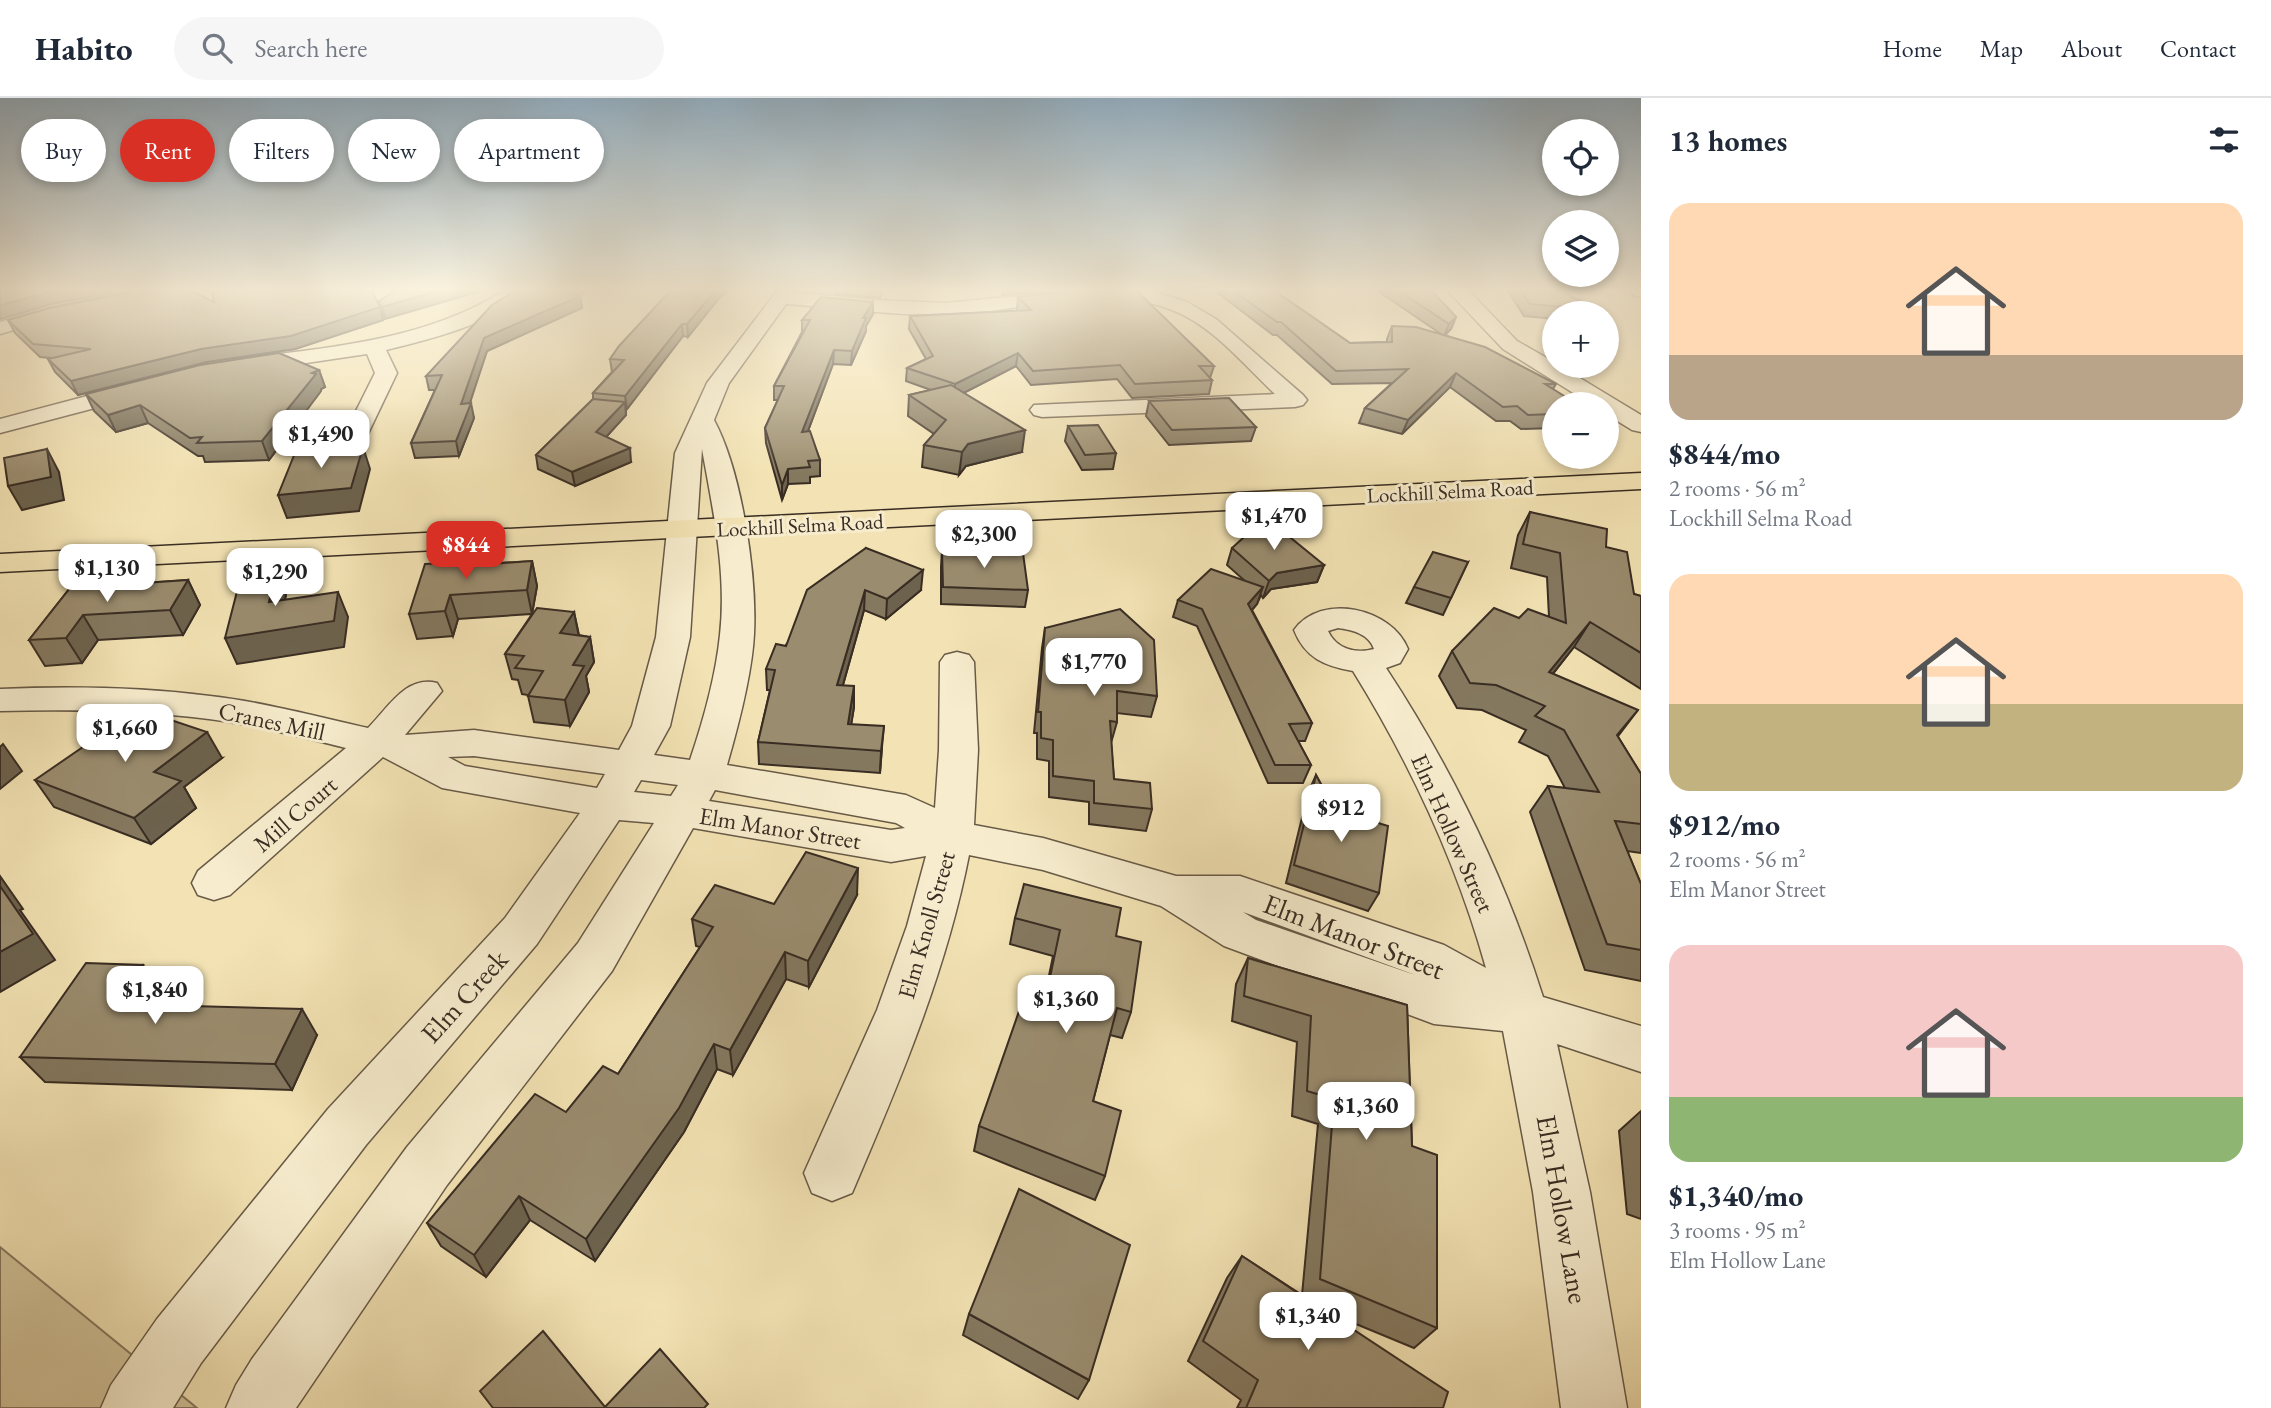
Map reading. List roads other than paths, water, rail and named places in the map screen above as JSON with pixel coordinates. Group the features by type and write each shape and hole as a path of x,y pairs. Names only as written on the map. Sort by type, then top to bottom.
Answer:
{"main road":[{"name":"Lockhill Selma Road","path":"0,563 731,529 1641,481"}],"street":[{"path":"215,370 327,352"},
{"path":"356,435 386,373 376,352"},
{"name":"Elm Creek","path":"134,1408 179,1341 347,1127 521,931 620,784 651,726 673,637 688,453 703,422 707,403 740,352"},
{"path":"1042,410 1295,400 1241,352"},
{"path":"1522,352 1641,425"},
{"path":"0,426 166,381"},
{"path":"259,1408 427,1166 595,957 693,793 718,732 737,636 731,529 715,449 703,422"},
{"name":"Elm Knoll Street","path":"832,1174 889,1048 926,944 951,836 959,731 957,662"},
{"name":"Elm Hollow Street","path":"1365,662 1390,699 1460,838 1495,928 1522,1012"},
{"path":"386,746 424,691"},
{"name":"Cranes Mill","path":"0,700 78,697 209,707 263,716 386,746 456,778 620,784"},
{"name":"Mill Court","path":"214,883 386,746"},
{"name":"Elm Manor Street","path":"620,784 693,793 891,846 951,836 1043,854 1176,892 1240,933 1434,1003 1522,1012 1641,1049"},
{"name":"Elm Hollow Lane","path":"1522,1012 1536,1063 1573,1257 1594,1408"}]}
